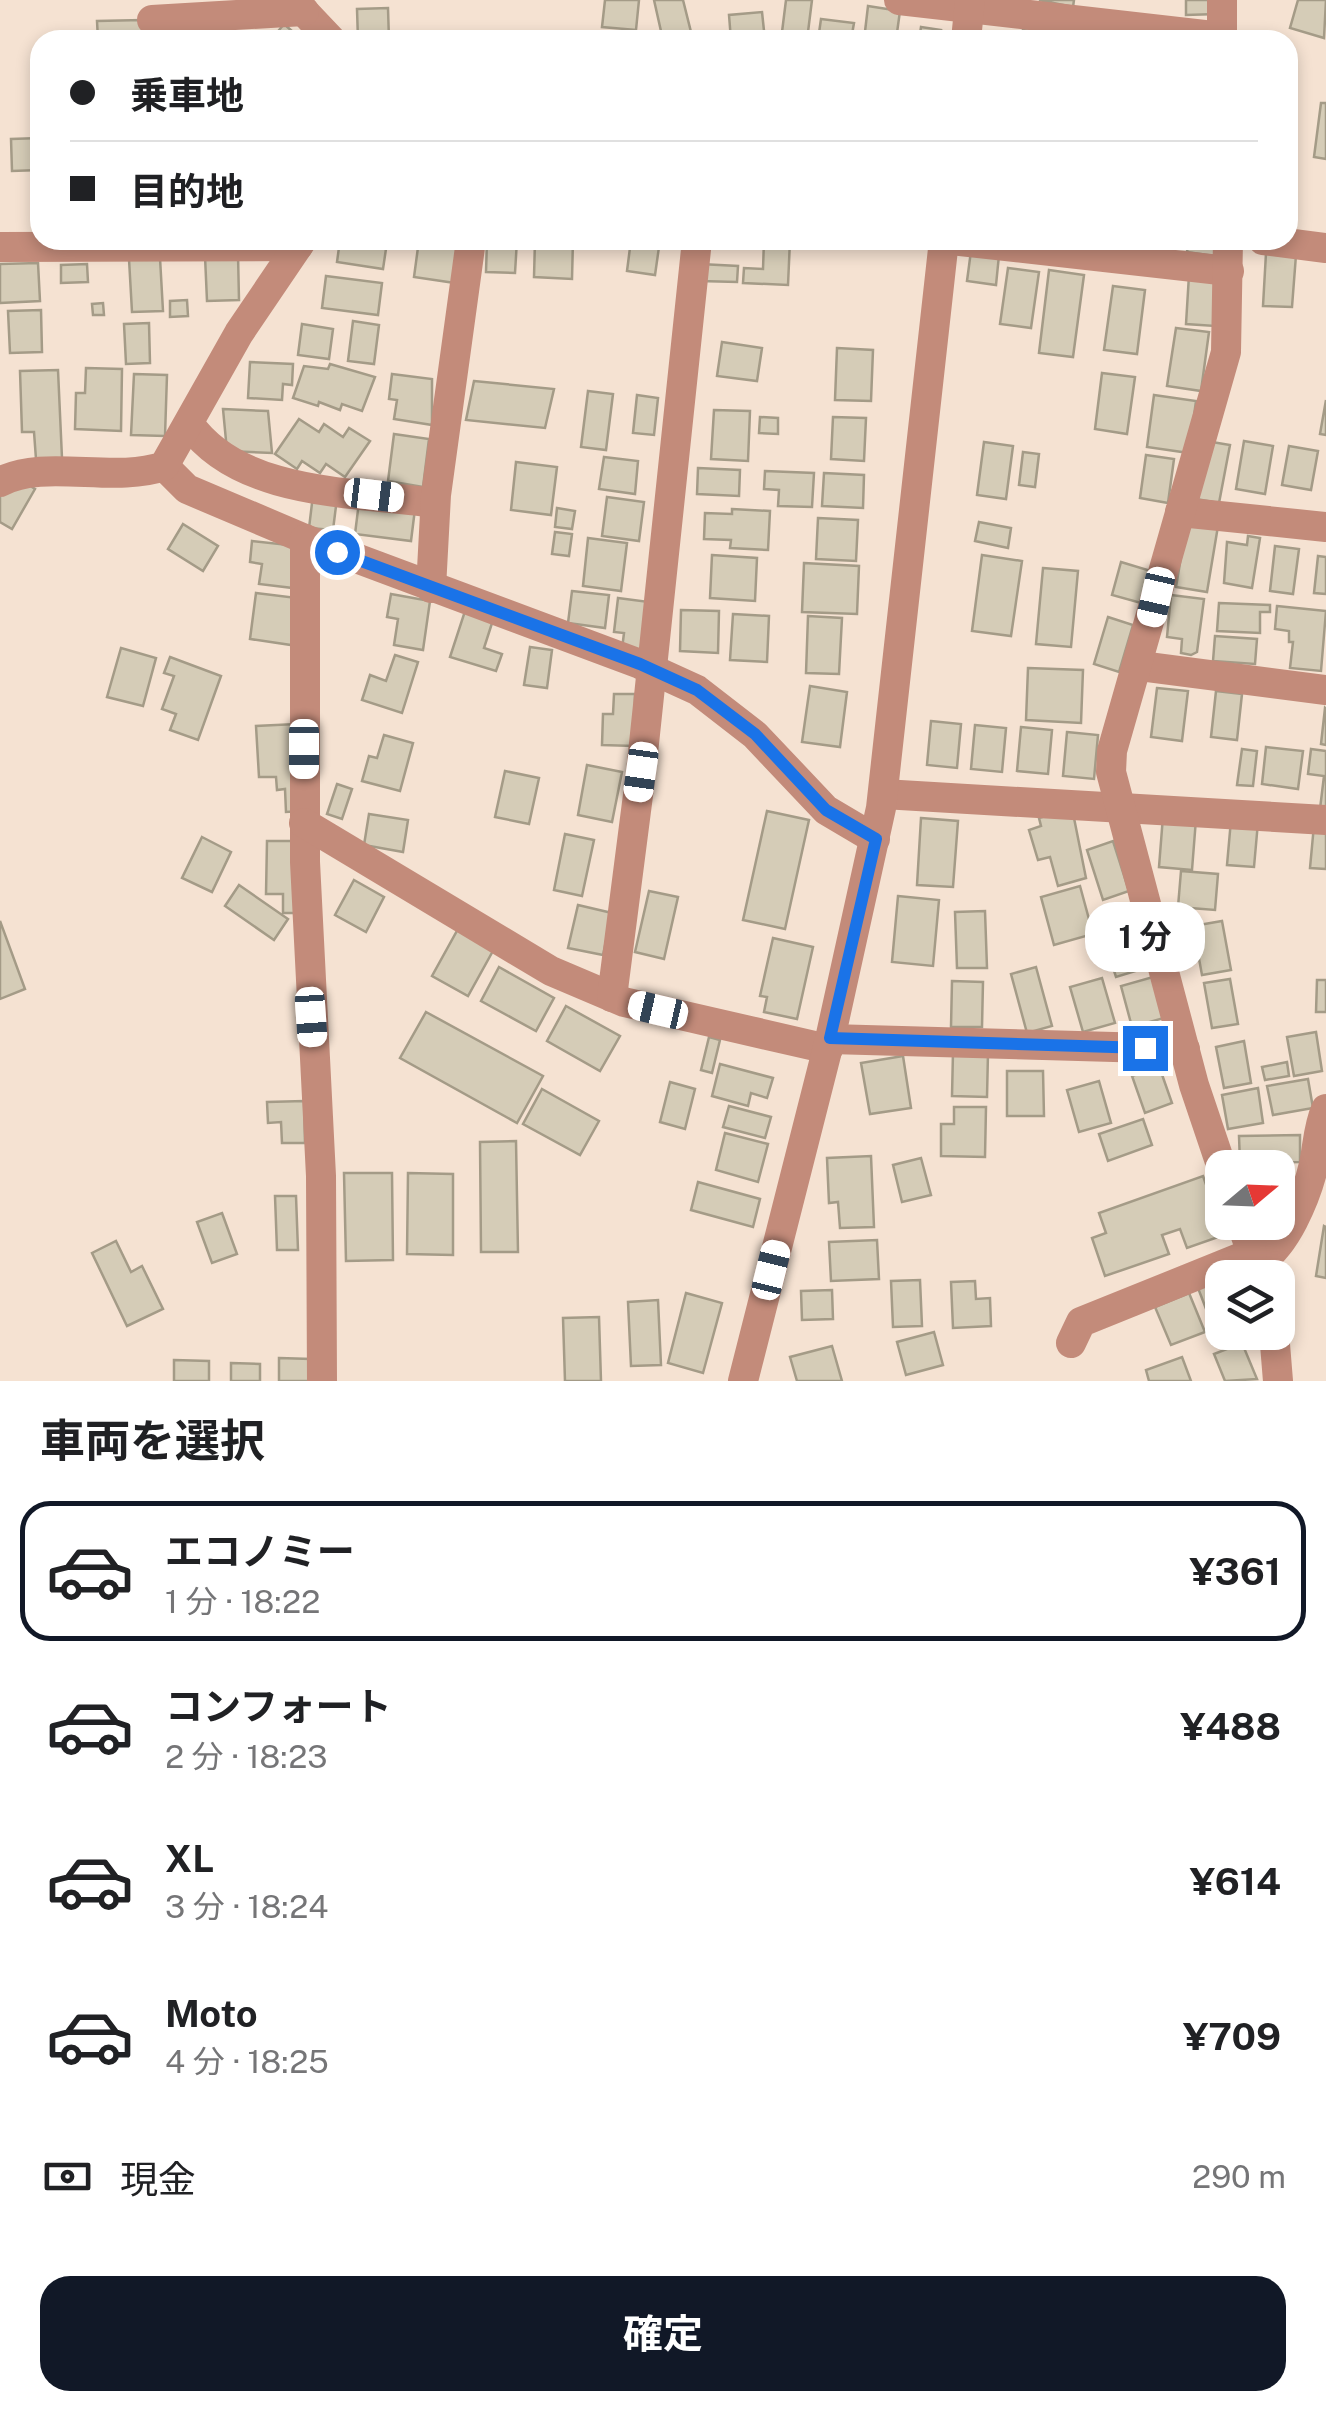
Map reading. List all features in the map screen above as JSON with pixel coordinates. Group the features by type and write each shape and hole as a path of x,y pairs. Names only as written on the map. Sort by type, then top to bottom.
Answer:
{"street":[{"path":"899,0 968,17 1118,30"},
{"path":"1222,0 1222,30"},
{"path":"152,20 299,6 322,30"},
{"path":"1298,244 1326,248"},
{"path":"0,247 30,247"},
{"path":"0,482 19,473 130,473 164,466 239,333 295,250"},
{"path":"431,588 435,503 471,250"},
{"path":"612,997 696,250"},
{"path":"743,1381 829,1044 876,839 946,250"},
{"path":"1038,250 1230,271"},
{"path":"1216,1150 1184,1049 1119,809 1112,751 1140,666 1226,352 1229,250"},
{"path":"190,425 215,454 245,470 312,486 435,503"},
{"path":"164,466 187,489 305,539 651,668 697,690 755,734 826,810 876,839"},
{"path":"1180,512 1326,526"},
{"path":"305,539 304,823 321,1176 322,1381"},
{"path":"1140,666 1326,690"},
{"path":"883,794 1326,820"},
{"path":"304,823 551,971 612,997 829,1044 1184,1049"},
{"path":"1262,1260 1277,1248 1301,1197 1326,1110"},
{"path":"1072,1343 1081,1322 1205,1282"},
{"path":"1275,1350 1278,1381"}],"building":[{"path":"605,0 639,0 636,30 602,27"},
{"path":"654,0 683,0 690,30 661,30"},
{"path":"786,0 812,0 808,30 782,30"},
{"path":"1039,0 1074,0 1073,7"},
{"path":"1186,0 1216,0 1217,14 1186,15"},
{"path":"1298,0 1326,0 1324,38 1290,28"},
{"path":"868,6 900,11 897,30 865,30"},
{"path":"388,8 389,30 358,30 357,9"},
{"path":"762,12 764,30 730,30 729,15"},
{"path":"821,19 854,23 853,30 819,30"},
{"path":"142,20 142,30 97,30 97,21"},
{"path":"1321,103 1326,103 1326,159 1314,157"},
{"path":"30,138 30,170 12,171 11,139"},
{"path":"339,250 386,250 383,269 337,262"},
{"path":"418,250 459,250 455,283 414,277"},
{"path":"487,250 516,250 515,273 486,272"},
{"path":"535,250 573,250 572,279 534,277"},
{"path":"630,250 659,250 655,275 627,271"},
{"path":"764,250 790,250 788,285 743,283 744,268 763,269"},
{"path":"1187,250 1215,250 1214,256"},
{"path":"971,251 999,255 996,285 967,281"},
{"path":"1266,253 1296,255 1292,307 1263,306"},
{"path":"238,254 239,300 207,301 205,256"},
{"path":"160,258 163,311 132,312 129,259"},
{"path":"38,263 40,301 0,303 0,264"},
{"path":"87,264 88,282 61,283 61,265"},
{"path":"700,264 738,266 737,282 700,281"},
{"path":"1008,268 1039,272 1031,328 1000,324"},
{"path":"1049,270 1084,275 1073,357 1039,353"},
{"path":"1189,275 1218,278 1215,326 1186,324"},
{"path":"326,276 382,283 378,315 322,308"},
{"path":"1113,286 1145,290 1137,354 1104,350"},
{"path":"187,300 188,316 170,317 170,301"},
{"path":"103,303 104,315 93,315 92,304"},
{"path":"41,310 42,352 10,353 8,311"},
{"path":"353,321 379,325 374,364 348,361"},
{"path":"149,323 150,363 126,364 124,324"},
{"path":"302,324 333,329 329,359 298,355"},
{"path":"1176,328 1209,332 1201,391 1167,386"},
{"path":"722,342 762,348 757,381 717,376"},
{"path":"837,348 873,350 871,401 835,400"},
{"path":"250,362 293,364 292,385 283,384 282,400 248,398"},
{"path":"330,364 375,377 362,411 342,404 340,410 319,402 318,406 293,398 304,366 328,369"},
{"path":"86,368 122,369 121,431 75,429 76,393 85,393"},
{"path":"58,370 62,458 36,459 34,432 22,432 20,371"},
{"path":"1102,373 1135,377 1127,434 1095,429"},
{"path":"134,374 167,375 165,436 131,435"},
{"path":"392,374 432,379 432,425 394,419 397,400 389,399"},
{"path":"474,381 554,389 545,428 466,420"},
{"path":"588,391 613,394 606,450 581,447"},
{"path":"637,395 658,398 654,435 633,433"},
{"path":"1154,395 1196,401 1189,453 1147,447"},
{"path":"1326,400 1326,435 1320,434"},
{"path":"223,409 268,411 272,453 227,451"},
{"path":"714,410 750,411 748,461 711,459"},
{"path":"760,417 778,418 778,434 759,433"},
{"path":"833,417 866,418 864,461 831,459"},
{"path":"299,419 319,432 324,424 343,437 349,428 370,441 345,477 326,464 320,473 302,461 297,469 275,454"},
{"path":"394,434 429,439 423,487 388,481"},
{"path":"1206,441 1230,445 1219,503 1196,499"},
{"path":"1244,441 1273,446 1265,494 1236,489"},
{"path":"984,442 1013,446 1006,499 977,495"},
{"path":"1289,446 1318,451 1311,490 1282,485"},
{"path":"1023,452 1039,454 1035,487 1019,485"},
{"path":"1146,455 1174,459 1168,503 1140,498"},
{"path":"604,457 638,461 635,494 599,489"},
{"path":"516,462 557,467 551,515 511,510"},
{"path":"698,468 740,470 739,496 697,494"},
{"path":"765,471 814,473 812,507 778,506 779,490 764,489"},
{"path":"824,473 864,475 863,508 822,506"},
{"path":"18,478 35,489 12,529 0,522 0,495"},
{"path":"313,495 337,498 333,530 309,528"},
{"path":"607,497 644,502 639,541 602,536"},
{"path":"359,502 415,509 411,541 355,534"},
{"path":"557,508 575,511 572,529 555,527"},
{"path":"732,509 770,511 768,550 730,548 731,540 704,539 705,513 732,514"},
{"path":"818,518 858,520 856,561 816,559"},
{"path":"1187,521 1218,526 1207,592 1176,587"},
{"path":"979,522 1011,528 1008,548 975,541"},
{"path":"183,524 218,546 203,571 168,549"},
{"path":"555,532 572,534 569,556 552,554"},
{"path":"1248,536 1260,538 1252,588 1224,583 1227,542 1247,545"},
{"path":"588,538 627,543 621,591 583,586"},
{"path":"252,541 298,546 293,588 259,584 262,564 250,562"},
{"path":"1275,546 1299,549 1293,594 1270,591"},
{"path":"712,555 757,558 755,601 710,598"},
{"path":"982,555 1022,561 1011,636 972,631"},
{"path":"1318,556 1326,557 1326,594 1314,593"},
{"path":"1121,562 1151,571 1141,603 1112,595"},
{"path":"804,563 859,566 857,614 802,612"},
{"path":"1043,568 1078,571 1071,647 1036,644"},
{"path":"572,591 609,595 605,628 568,623"},
{"path":"256,593 297,598 291,645 250,639"},
{"path":"391,594 430,601 423,650 394,645 398,619 387,617"},
{"path":"1171,595 1204,599 1197,652 1191,655 1181,653 1182,639 1167,637"},
{"path":"618,598 649,602 643,652 622,649 624,633 614,632"},
{"path":"1219,603 1270,605 1270,612 1260,612 1260,633 1217,631"},
{"path":"1277,606 1326,611 1321,671 1290,668 1293,642 1289,642 1289,631 1275,629"},
{"path":"681,610 719,611 718,653 680,651"},
{"path":"465,611 493,620 484,648 502,654 496,671 450,657"},
{"path":"733,614 769,616 767,662 730,660"},
{"path":"808,616 842,618 839,674 806,673"},
{"path":"1108,617 1133,625 1119,672 1094,664"},
{"path":"1215,636 1257,639 1255,664 1213,661"},
{"path":"530,647 552,650 547,688 524,685"},
{"path":"121,648 156,658 143,706 107,697"},
{"path":"395,655 418,662 402,713 362,700 370,675 386,681"},
{"path":"170,657 221,676 198,740 170,730 176,714 162,709 174,676 164,673"},
{"path":"1028,668 1083,670 1081,723 1026,720"},
{"path":"810,686 847,692 840,747 802,742"},
{"path":"1157,688 1188,691 1182,741 1151,737"},
{"path":"1216,691 1242,694 1237,740 1211,737"},
{"path":"614,694 635,694 634,746 602,745 603,714 613,714"},
{"path":"1326,709 1326,745 1321,744"},
{"path":"931,721 961,724 957,768 927,765"},
{"path":"296,724 301,811 286,812 285,789 277,790 276,777 259,777 256,726"},
{"path":"975,725 1006,728 1002,772 971,769"},
{"path":"1021,727 1052,730 1048,774 1017,771"},
{"path":"1067,732 1098,735 1094,779 1063,776"},
{"path":"384,735 413,743 400,791 362,781 369,756 377,758"},
{"path":"1266,747 1303,751 1298,789 1262,784"},
{"path":"1242,749 1257,751 1253,786 1237,785"},
{"path":"1311,749 1326,751 1326,810 1320,809 1324,776 1308,774"},
{"path":"587,765 622,772 612,822 578,815"},
{"path":"505,771 539,778 529,824 495,817"},
{"path":"337,784 352,789 342,819 327,814"},
{"path":"1072,808 1086,878 1058,886 1050,857 1038,860 1029,830 1041,826 1039,818"},
{"path":"767,811 809,820 785,929 743,920"},
{"path":"369,814 408,820 403,852 364,845"},
{"path":"1163,816 1196,819 1192,870 1159,867"},
{"path":"921,818 958,821 953,887 917,885"},
{"path":"1231,820 1258,822 1254,867 1227,865"},
{"path":"1314,825 1326,826 1326,869 1310,868"},
{"path":"565,834 594,840 582,896 554,890"},
{"path":"202,837 231,852 212,892 182,878"},
{"path":"267,841 301,841 301,913 283,913 283,894 266,894"},
{"path":"1113,841 1129,891 1103,900 1087,850"},
{"path":"1181,871 1218,874 1215,910 1178,907"},
{"path":"354,880 384,897 366,932 335,915"},
{"path":"239,885 288,919 274,940 225,906"},
{"path":"1080,886 1093,934 1054,945 1041,897"},
{"path":"649,891 678,897 664,959 635,952"},
{"path":"898,896 939,900 933,966 892,962"},
{"path":"578,905 612,913 603,955 568,948"},
{"path":"1134,908 1152,966 1116,977 1108,952 1116,949 1106,917"},
{"path":"985,911 987,968 957,968 955,912"},
{"path":"0,921 25,989 0,999"},
{"path":"1222,921 1231,970 1202,975 1193,926"},
{"path":"458,929 494,949 468,996 432,976"},
{"path":"773,938 813,947 797,1019 764,1012 767,997 760,996"},
{"path":"499,967 554,998 536,1031 481,1001"},
{"path":"1036,967 1052,1026 1027,1033 1011,974"},
{"path":"1153,977 1164,1018 1132,1027 1121,986"},
{"path":"1102,978 1115,1023 1083,1032 1070,987"},
{"path":"1230,979 1238,1024 1212,1028 1204,983"},
{"path":"1317,980 1326,980 1326,1012 1316,1012"},
{"path":"952,981 983,982 982,1027 951,1027"},
{"path":"566,1006 620,1036 600,1071 547,1041"},
{"path":"426,1012 543,1076 517,1123 400,1058"},
{"path":"1316,1032 1322,1071 1294,1076 1287,1037"},
{"path":"709,1037 720,1040 712,1073 701,1070"},
{"path":"1244,1041 1251,1083 1224,1088 1216,1047"},
{"path":"953,1052 988,1053 987,1097 952,1096"},
{"path":"903,1056 911,1108 870,1114 861,1063"},
{"path":"1287,1062 1289,1076 1265,1080 1262,1067"},
{"path":"720,1064 773,1078 767,1098 751,1093 748,1106 712,1096"},
{"path":"1159,1066 1172,1103 1145,1113 1132,1076"},
{"path":"1007,1071 1043,1071 1044,1116 1007,1116"},
{"path":"1308,1079 1313,1108 1273,1115 1267,1086"},
{"path":"1099,1081 1111,1123 1079,1132 1067,1090"},
{"path":"670,1082 695,1089 685,1129 660,1122"},
{"path":"1258,1088 1263,1123 1228,1129 1222,1095"},
{"path":"542,1089 599,1121 580,1155 523,1124"},
{"path":"304,1101 305,1143 282,1143 281,1122 268,1123 267,1102"},
{"path":"729,1106 771,1117 765,1138 723,1127"},
{"path":"954,1107 986,1107 985,1157 941,1156 941,1124 954,1124"},
{"path":"1143,1119 1152,1145 1108,1161 1099,1134"},
{"path":"725,1133 768,1144 758,1182 716,1170"},
{"path":"1300,1135 1300,1162 1295,1162 1295,1150 1240,1150 1239,1136"},
{"path":"516,1141 518,1252 481,1252 480,1142"},
{"path":"871,1156 874,1227 840,1228 838,1202 829,1203 827,1158"},
{"path":"921,1158 931,1195 902,1202 893,1165"},
{"path":"344,1173 392,1173 393,1260 346,1261"},
{"path":"408,1173 453,1174 453,1255 407,1254"},
{"path":"1203,1176 1205,1240 1210,1240 1187,1248 1180,1229 1162,1235 1169,1254 1105,1276 1092,1238 1106,1233 1099,1213"},
{"path":"698,1182 760,1199 753,1227 691,1210"},
{"path":"275,1196 296,1196 298,1250 277,1250"},
{"path":"222,1213 237,1254 212,1263 197,1222"},
{"path":"1326,1227 1326,1278 1316,1276"},
{"path":"877,1240 879,1279 831,1281 829,1242"},
{"path":"116,1241 131,1272 142,1266 163,1309 127,1326 92,1253"},
{"path":"920,1280 922,1326 893,1327 891,1281"},
{"path":"975,1281 976,1299 990,1298 991,1326 953,1328 951,1282"},
{"path":"1205,1285 1205,1306 1198,1288"},
{"path":"832,1290 833,1319 802,1320 801,1291"},
{"path":"686,1293 722,1303 703,1373 668,1363"},
{"path":"1189,1293 1205,1332 1171,1345 1155,1307"},
{"path":"658,1300 661,1365 631,1366 628,1302"},
{"path":"599,1317 601,1381 565,1381 563,1318"},
{"path":"934,1332 943,1365 906,1375 897,1342"},
{"path":"832,1346 842,1381 797,1381 790,1357"},
{"path":"1245,1350 1257,1379 1225,1381 1214,1354"},
{"path":"1182,1357 1191,1381 1149,1381 1146,1370"},
{"path":"279,1358 311,1359 311,1381 279,1381"},
{"path":"174,1360 209,1361 209,1381 174,1381"},
{"path":"231,1363 260,1364 260,1381 231,1381"}],"route":[{"path":"337,552 640,664 697,690 755,734 826,810 876,839 830,1038 1145,1048"}]}
